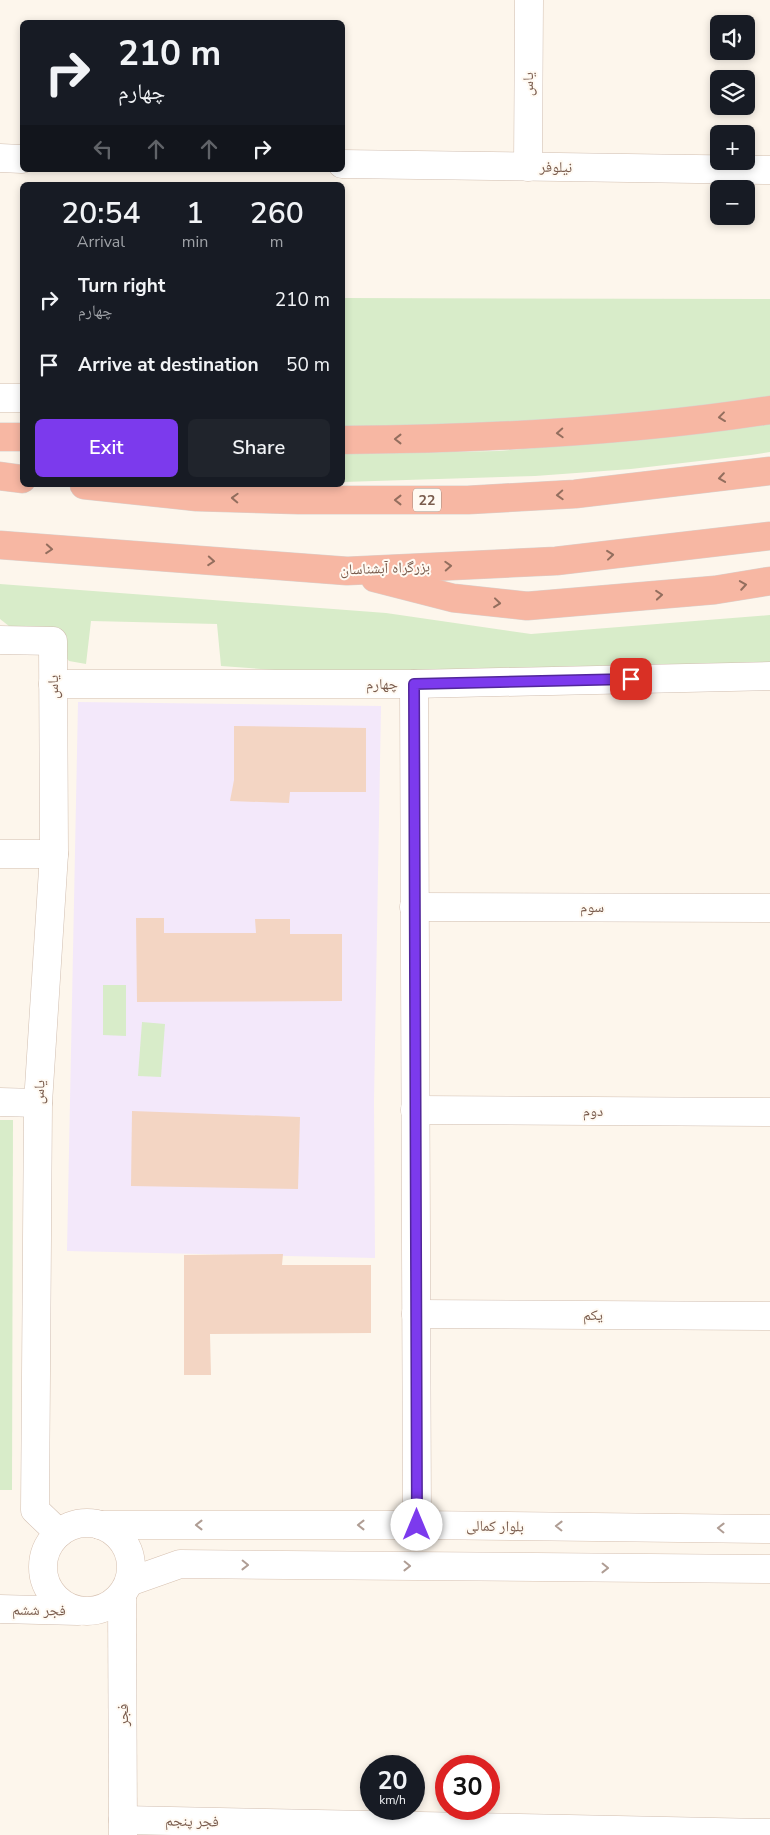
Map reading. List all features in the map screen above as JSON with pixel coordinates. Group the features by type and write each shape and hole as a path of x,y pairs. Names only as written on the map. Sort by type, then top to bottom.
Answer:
{"highway":[{"path":"345,440 455,439 582,432 669,424 770,410"},
{"path":"0,437 20,437"},
{"name":"22","path":"103,487 197,497 299,500 468,500 575,494 770,471"},
{"path":"0,476 20,479"},
{"name":"بزرگراه آبشناسان","path":"0,546 347,571 556,561 770,536"},
{"path":"347,571 453,598 527,606 715,590 770,581"}],"street":[{"name":"یاس","path":"528,167 529,0"},
{"path":"0,158 20,159"},
{"name":"نیلوفر","path":"345,164 770,170"},
{"path":"0,398 20,398"},
{"name":"یاس","path":"0,640 53,641 54,854 38,1103 35,1510 59,1533"},
{"name":"چهارم","path":"53,684 414,684 770,676"},
{"path":"414,684 417,1525"},
{"path":"0,854 54,854"},
{"name":"سوم","path":"414,907 770,908"},
{"path":"0,1102 38,1103"},
{"name":"دوم","path":"415,1110 770,1112"},
{"name":"یکم","path":"416,1314 770,1316"},
{"path":"85,1523 100,1525 113,1531 123,1541 130,1554 132,1568 125,1588 113,1603 102,1609 78,1610 64,1605 54,1596 46,1584 43,1571 44,1557 50,1544 59,1533 72,1526 85,1523"},
{"name":"بلوار کمالی","path":"100,1525 417,1525 770,1529"},
{"path":"125,1588 180,1564 770,1569"},
{"name":"فجر","path":"123,1828 125,1588"},
{"name":"فجر ششم","path":"0,1610 78,1610"},
{"name":"فجر پنجم","path":"123,1828 770,1833"}],"shaded area":[{"path":"78,702 381,706 374,1102 375,1258 67,1251"}],"green space":[{"path":"345,298 770,299 770,397 609,418 345,428"},
{"path":"770,423 770,452 751,455 631,469 535,476 345,482 345,454 499,451 616,441"},
{"path":"0,584 386,613 531,634 770,615 770,665 331,674 221,666 217,624 91,621 86,664 69,661 45,633 14,630 0,619"},
{"path":"103,985 126,985 126,1036 103,1035"},
{"path":"142,1022 165,1024 161,1077 138,1076"},
{"path":"0,1120 13,1120 12,1490 0,1490"}],"building":[{"path":"234,726 366,728 366,792 290,792 289,803 230,801 234,780"},
{"path":"136,918 164,918 164,933 256,933 255,919 290,919 290,934 342,934 342,1001 137,1002"},
{"path":"132,1111 300,1117 298,1189 131,1186"},
{"path":"283,1254 282,1265 371,1265 371,1333 210,1334 211,1375 184,1375 184,1255"}],"route":[{"path":"417,1525 414,684 631,679"}]}
